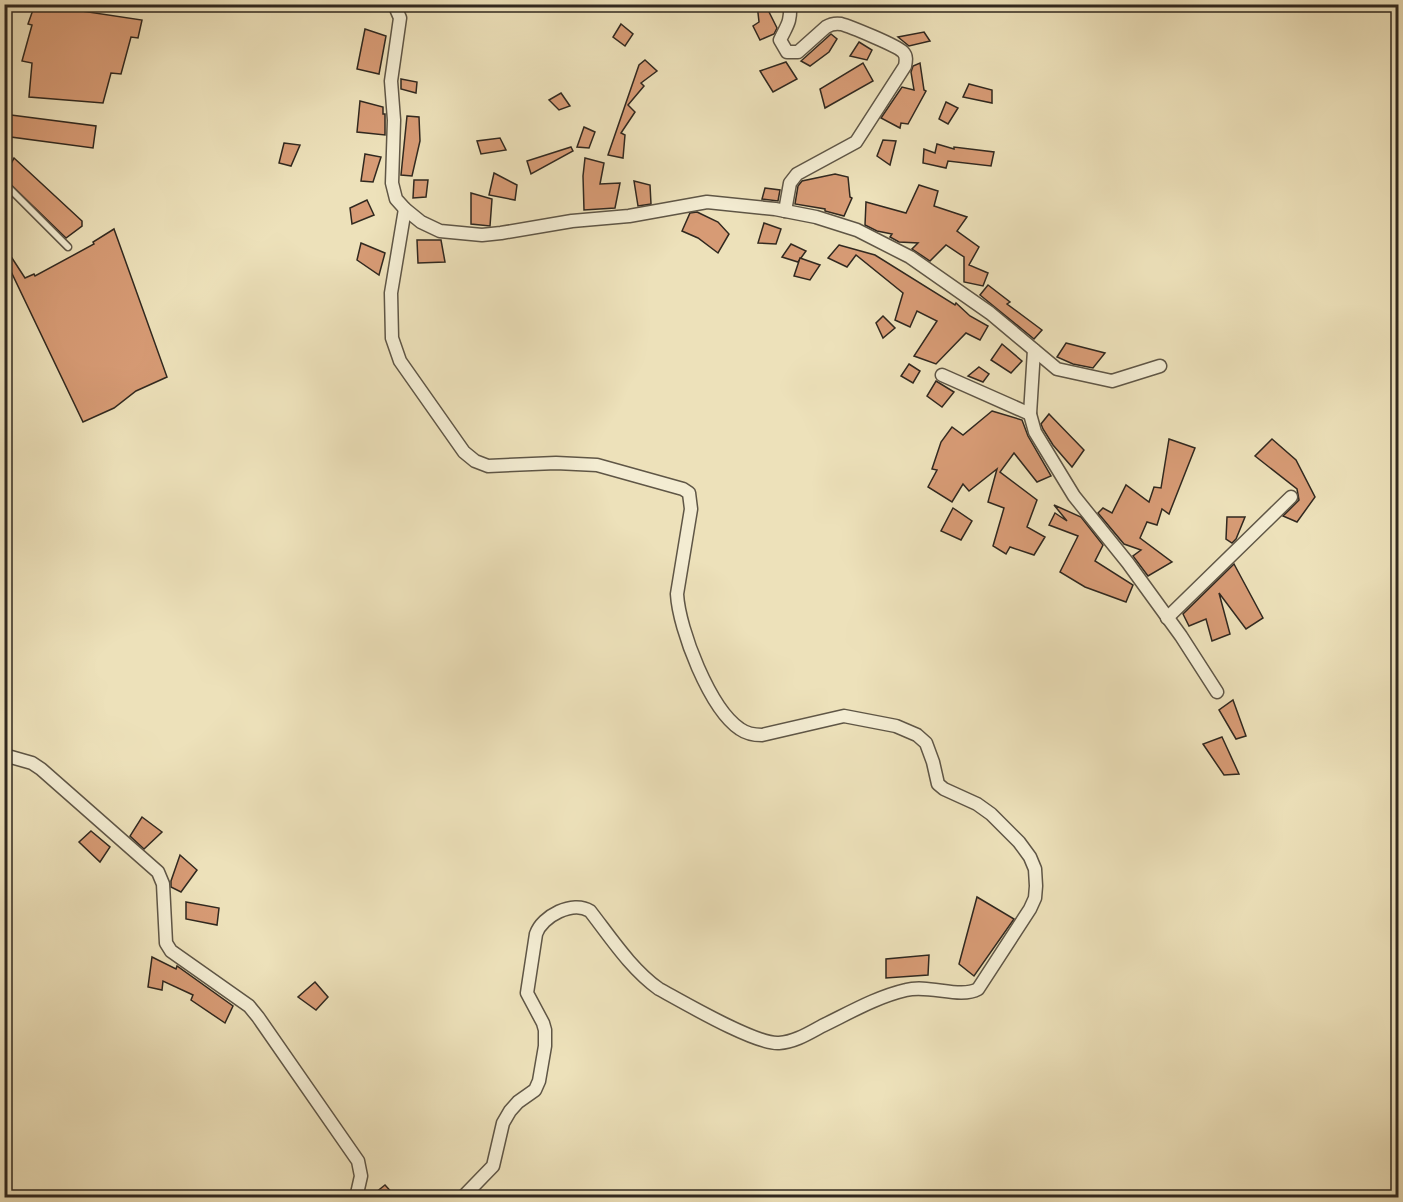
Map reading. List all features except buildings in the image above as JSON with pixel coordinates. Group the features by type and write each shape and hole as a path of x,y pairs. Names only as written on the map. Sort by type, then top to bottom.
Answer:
{"street":[{"path":"394,4 400,18 391,81 394,120 392,183 396,199 405,209 422,222 440,231 482,235 572,221 629,216 706,202 816,217 857,230 910,257 990,313 1057,369 1103,381 1119,380 1160,366"},
{"path":"785,212 792,179 797,174 856,142 907,60 904,52 896,47 843,24 826,27 798,51 787,52 780,40 790,21 790,4"},
{"path":"405,209 391,293 392,338 400,362 464,452 475,461 488,466 578,463 597,465 683,489 689,493 691,509 676,594 677,605 689,646 712,697 732,723 751,735 762,735 848,716 896,726 917,735 926,743 938,784 977,804 991,814 1019,842 1030,857 1035,869 1035,898 1030,909 978,989 968,993 912,988 892,993 797,1039 779,1043 754,1038 647,981 634,968 590,911 572,907 545,921 536,934 527,993 545,1030 545,1046 539,1081 535,1090 510,1111 503,1123 493,1166 462,1197"},
{"path":"1034,350 1030,414 1035,432 1074,496 1128,563 1217,692"},
{"path":"942,375 1030,414"},
{"path":"1167,618 1291,497"},
{"path":"4,755 32,763 41,769 158,872 163,884 166,943 171,951 249,1006 258,1017 358,1161 361,1176 356,1197"}],"lane":[{"path":"4,18 8,4"},
{"path":"4,183 68,247"}]}
